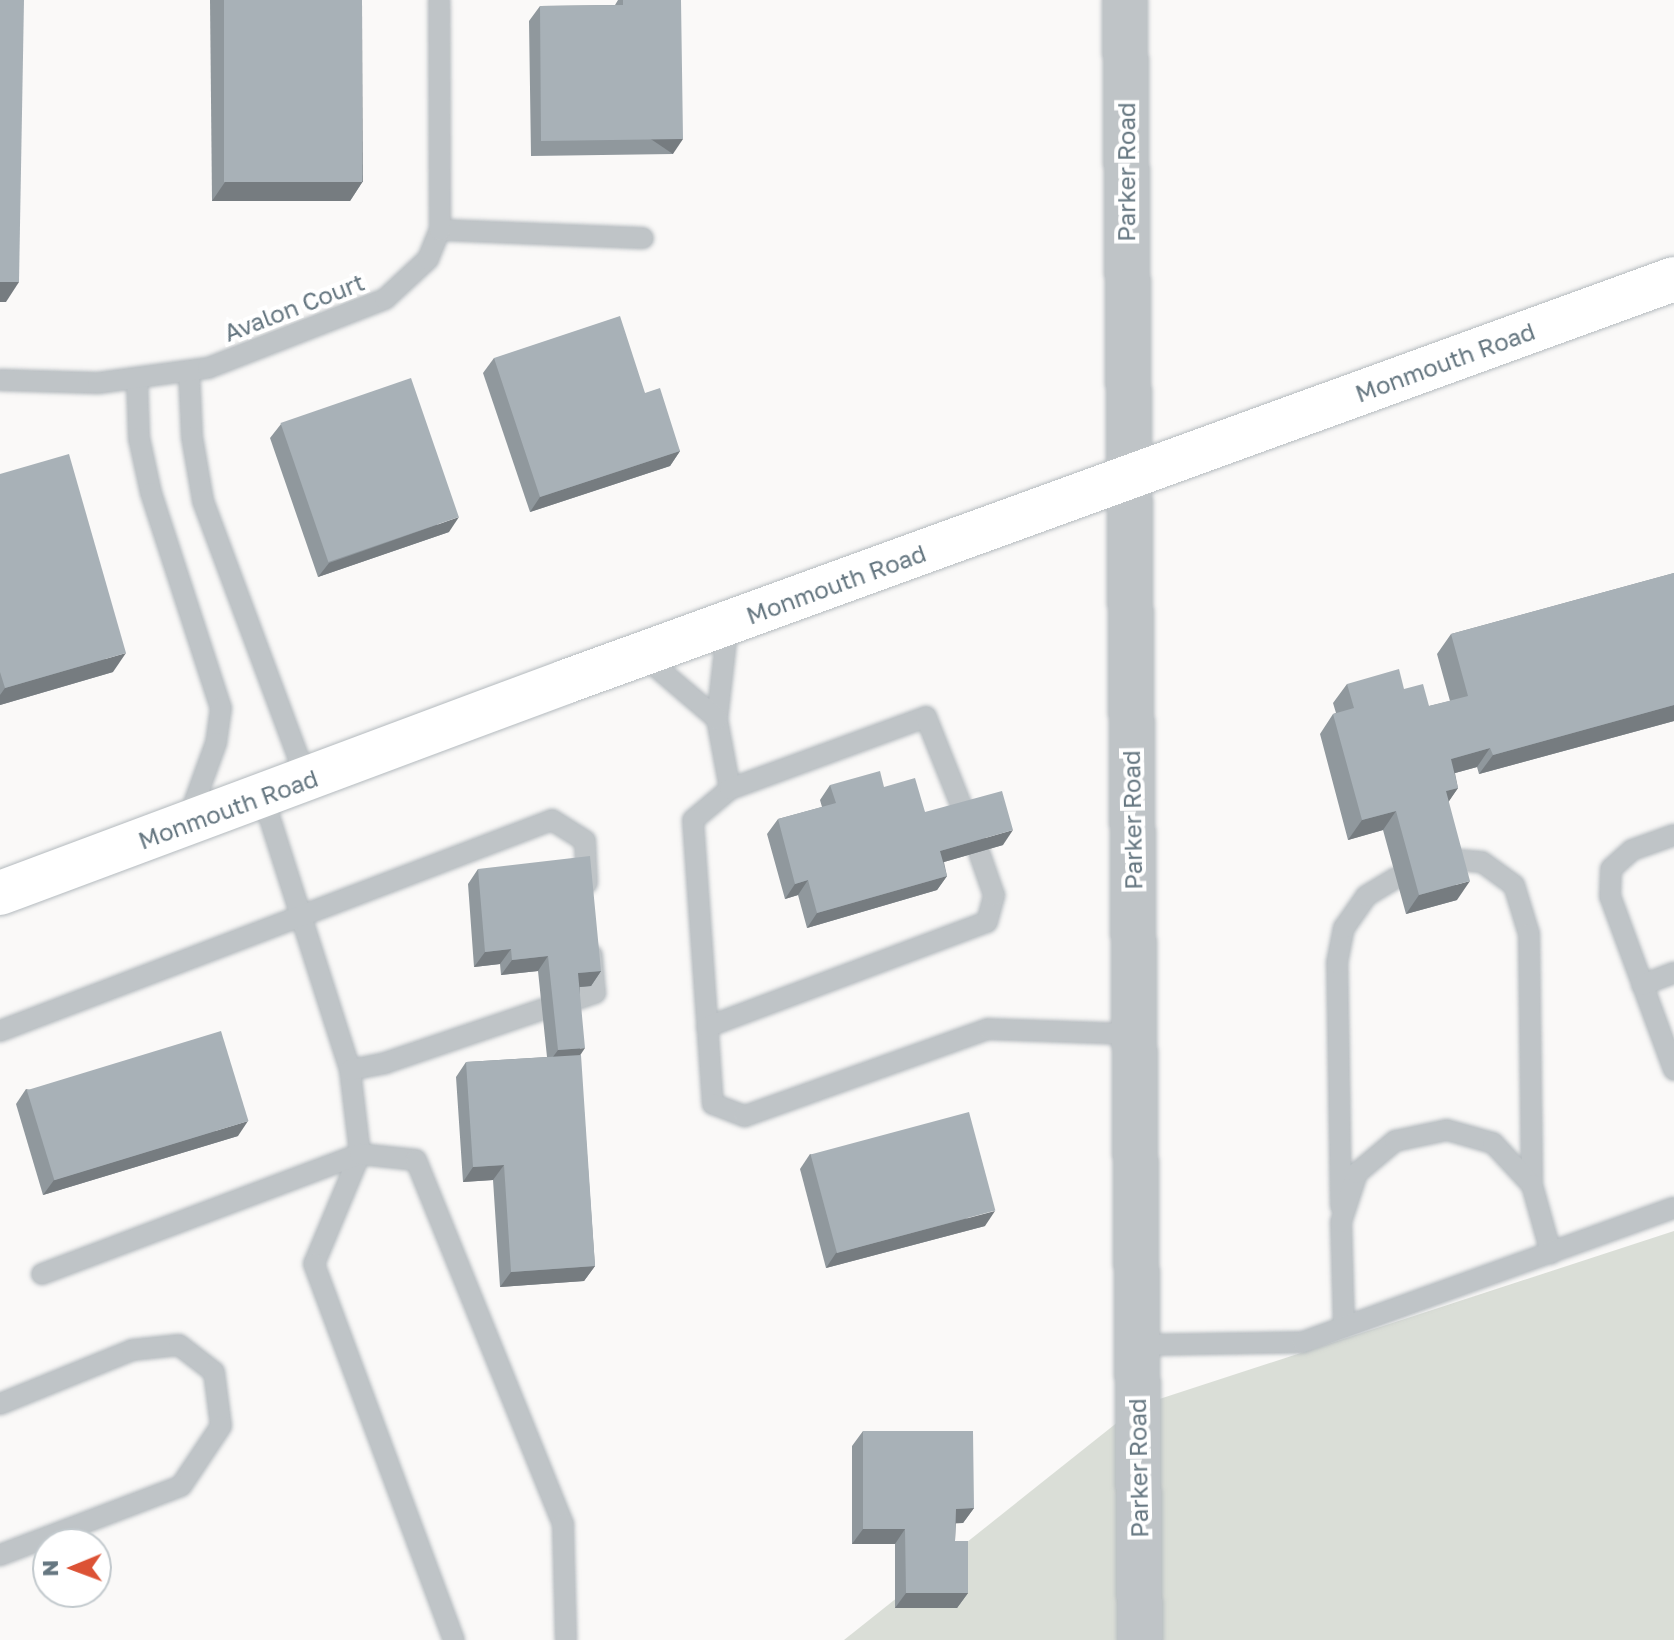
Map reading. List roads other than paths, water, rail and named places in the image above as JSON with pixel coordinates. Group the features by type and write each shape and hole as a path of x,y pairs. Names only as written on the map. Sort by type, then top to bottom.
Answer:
{"main road":[{"name":"Monmouth Road","path":"0,893 641,654 1674,279"}],"street":[{"name":"Parker Road","path":"1125,0 1140,1640"}],"lane":[{"name":"Avalon Court","path":"0,380 98,383 208,368 385,299 428,259 440,230 439,0"},
{"path":"440,230 643,238"},
{"path":"189,371 192,437 203,501 307,781"},
{"path":"137,378 139,438 151,493 221,708 212,757 187,823"},
{"path":"728,623 717,719 730,789"},
{"path":"641,654 717,719"},
{"path":"963,810 926,717 730,789 693,820 713,1104 745,1116 988,1029 1134,1034"},
{"path":"263,797 350,1070 360,1154 314,1264 454,1640"},
{"path":"0,1031 552,820 585,841 589,902"},
{"path":"1674,835 1632,850 1611,869 1610,896 1674,1070"},
{"path":"707,1027 987,922 994,895 979,852"},
{"path":"1447,859 1482,862 1514,885 1529,934 1532,1185 1551,1253"},
{"path":"1344,1327 1337,963 1344,928 1366,896 1396,878"},
{"path":"566,1003 595,993 591,932"},
{"path":"1642,985 1674,973"},
{"path":"350,1070 385,1063 544,1009"},
{"path":"1341,1222 1357,1173 1395,1141 1447,1130 1493,1143 1532,1185"},
{"path":"42,1274 360,1154 416,1160 563,1524 566,1640"},
{"path":"1137,1345 1303,1342 1674,1208"},
{"path":"0,1404 132,1350 179,1345 214,1372 221,1426 181,1486 0,1555"}]}
